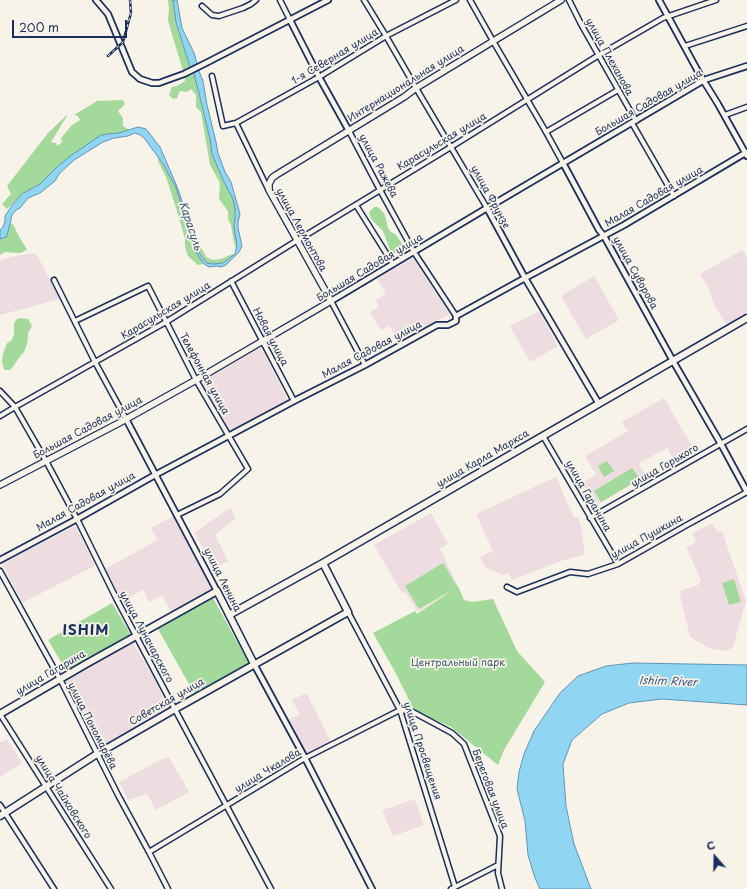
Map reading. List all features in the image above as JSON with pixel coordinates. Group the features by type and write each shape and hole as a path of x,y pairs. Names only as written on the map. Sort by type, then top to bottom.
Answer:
{"main road":[{"name":"Интернациональная улица","path":"269,190 269,184 272,178 276,175 561,0"},
{"name":"улица Лермонтова","path":"269,190 331,301"},
{"name":"Большая Садовая улица","path":"0,485 126,419 331,301"},
{"name":"улица Карла Маркса","path":"229,615 323,563 746,320"},
{"name":"улица Просвещения","path":"323,563 348,612"},
{"name":"улица Ленина","path":"217,591 254,664"},
{"name":"улица Гагарина","path":"0,714 217,591"},
{"name":"Советская улица","path":"2,814 97,754 348,612"}],"street":[{"path":"96,0 108,14 132,72 140,79 152,83 159,83 184,74 328,0"},
{"path":"202,6 212,15 219,16 243,8 256,0"},
{"name":"улица Ражева","path":"280,0 319,77 414,252 456,316"},
{"name":"улица Фрунзе","path":"364,0 487,208 525,278 599,404"},
{"name":"1-я Северная улица","path":"212,76 223,126 236,123 319,77 386,36 456,0"},
{"name":"улица Суворова","path":"470,0 492,41 546,132 599,230 604,236 747,492"},
{"name":"улица Плеханова","path":"569,0 674,196"},
{"path":"659,0 746,154"},
{"name":"Карасульская улица","path":"14,407 166,322 599,55 668,16 716,0"},
{"path":"685,46 747,26"},
{"name":"Большая Садовая улица","path":"331,301 704,80 747,66"},
{"path":"546,132 618,90"},
{"path":"725,115 747,107"},
{"name":"улица Лермонтова","path":"236,123 269,190"},
{"name":"Малая Садовая улица","path":"0,560 437,325 448,325 456,320 456,316 604,236 746,154"},
{"path":"356,204 393,264"},
{"name":"улица Ленина","path":"54,280 95,362 217,591"},
{"name":"Новая улица","path":"231,281 294,401"},
{"name":"Телефонная улица","path":"75,321 148,286 196,380 248,470 220,494 177,515"},
{"name":"улица Лермонтова","path":"331,301 365,365"},
{"path":"0,391 14,407 0,416"},
{"name":"улица Луначарского","path":"14,407 46,461 77,519 116,598 271,889"},
{"name":"улица Горького","path":"590,518 747,429"},
{"name":"улица Гаранина","path":"543,436 618,564"},
{"name":"улица Пушкина","path":"507,587 517,592 570,572 588,574 618,564 747,492"},
{"name":"улица Пономарёва","path":"0,572 60,679 118,795 168,889"},
{"name":"улица Просвещения","path":"348,612 400,710 453,888"},
{"name":"улица Ленина","path":"254,664 305,758 372,889"},
{"name":"улица Чкалова","path":"149,852 305,758 400,710"},
{"name":"Береговая улица","path":"400,710 413,712 452,733 464,744 500,836 498,873 502,889"},
{"name":"улица Чайковского","path":"0,714 112,889"},
{"path":"0,805 2,814 54,889"},
{"path":"453,888 498,866"}],"shaded area":[{"path":"742,250 747,257 747,316 728,327 713,302 709,289 700,274"},
{"path":"36,253 60,299 0,315 0,260"},
{"path":"413,258 450,314 398,341 389,326 381,330 370,312 379,307 376,300 386,294 377,279"},
{"path":"594,276 619,320 586,339 561,296"},
{"path":"539,311 558,346 530,362 510,326"},
{"path":"260,345 288,400 230,432 200,380"},
{"path":"664,398 693,448 674,460 667,448 640,463 639,464 646,476 595,506 582,483 596,475 585,456 628,431 622,422"},
{"path":"556,477 574,518 578,517 581,526 585,555 561,561 512,580 508,573 503,575 485,567 480,557 493,551 476,514"},
{"path":"231,507 235,519 215,535 228,561 215,568 194,533"},
{"path":"431,513 448,544 440,549 458,586 418,612 405,592 402,593 374,545"},
{"path":"174,516 213,591 172,614 162,595 149,602 143,590 122,601 105,569 158,540 151,528"},
{"path":"712,523 718,532 722,531 746,601 733,647 727,651 711,649 690,637 679,591 698,585 701,580 686,548 696,542 692,534"},
{"path":"75,526 96,565 22,603 2,563"},
{"path":"133,643 171,708 101,748 65,680"},
{"path":"306,693 331,742 307,754 288,720 300,714 292,700"},
{"path":"7,739 22,763 0,777 0,743"},
{"path":"169,757 189,792 156,810 147,794 128,800 119,782 160,760"},
{"path":"415,799 424,825 393,836 382,810"}],"green space":[{"path":"168,0 173,0 176,22 190,67 183,71 168,21"},
{"path":"194,74 210,139 212,154 224,182 233,198 235,209 234,225 237,244 236,248 231,225 228,219 228,211 219,199 220,183 210,165 201,112 196,107 196,95 191,89 187,92 180,91 177,98 173,99 169,95 172,87 185,81 185,77"},
{"path":"123,100 125,104 118,111 123,118 123,126 130,130 108,134 69,157 40,184 22,194 7,209 2,204 11,194 7,186 48,133 68,114 51,142 56,143 57,146 62,142 61,138 71,126 80,120 78,116 74,115 97,101"},
{"path":"158,157 162,160 175,185 194,246 204,264 198,265 188,256 177,211 166,177 158,161"},
{"path":"374,207 379,208 384,213 388,228 402,243 403,247 401,251 392,253 390,250 383,231 370,216 369,212"},
{"path":"12,223 27,250 20,253 5,252 0,255 0,239 8,232 9,225"},
{"path":"196,241 199,243 206,257 213,260 235,254 223,263 207,263 195,245"},
{"path":"20,318 28,319 32,326 28,333 27,344 24,352 12,368 9,370 4,370 2,362 3,354 7,343 11,341 13,337 14,323"},
{"path":"607,461 614,471 604,477 598,466"},
{"path":"632,468 640,479 601,502 594,491"},
{"name":"Центральный парк","path":"443,563 458,586 464,600 472,602 493,599 517,651 545,682 504,750 498,765 451,727 414,710 373,633 415,611 417,614 454,589 419,609 405,586"},
{"path":"734,579 741,602 729,605 722,583"},
{"path":"213,598 249,663 194,693 158,629"},
{"path":"112,603 131,635 67,672 48,640"}],"water":[{"name":"Карасуль","path":"173,0 177,0 182,28 194,53 203,81 218,153 225,172 231,182 240,214 238,228 242,246 239,252 226,265 221,267 209,267 204,264 193,246 175,185 164,165 144,138 135,133 103,142 74,160 59,174 55,181 40,193 28,198 20,208 16,210 12,215 6,237 0,239 0,230 3,227 5,216 22,194 40,184 69,157 101,135 119,133 138,127 146,129 160,147 178,189 195,245 201,256 207,263 213,264 223,263 235,254 237,244 234,225 235,209 233,199 212,154 210,139 194,74 190,67 176,22"},
{"name":"Ishim River","path":"633,663 747,665 747,705 662,699 629,703 602,714 572,740 563,764 566,806 574,844 591,889 540,889 528,855 525,821 517,789 519,772 524,754 534,731 560,693 578,676 606,666"}],"railway":[{"path":"108,56 123,42 131,13 130,0"}],"district":[{"name":"ISHIM","path":"86,631"}]}
